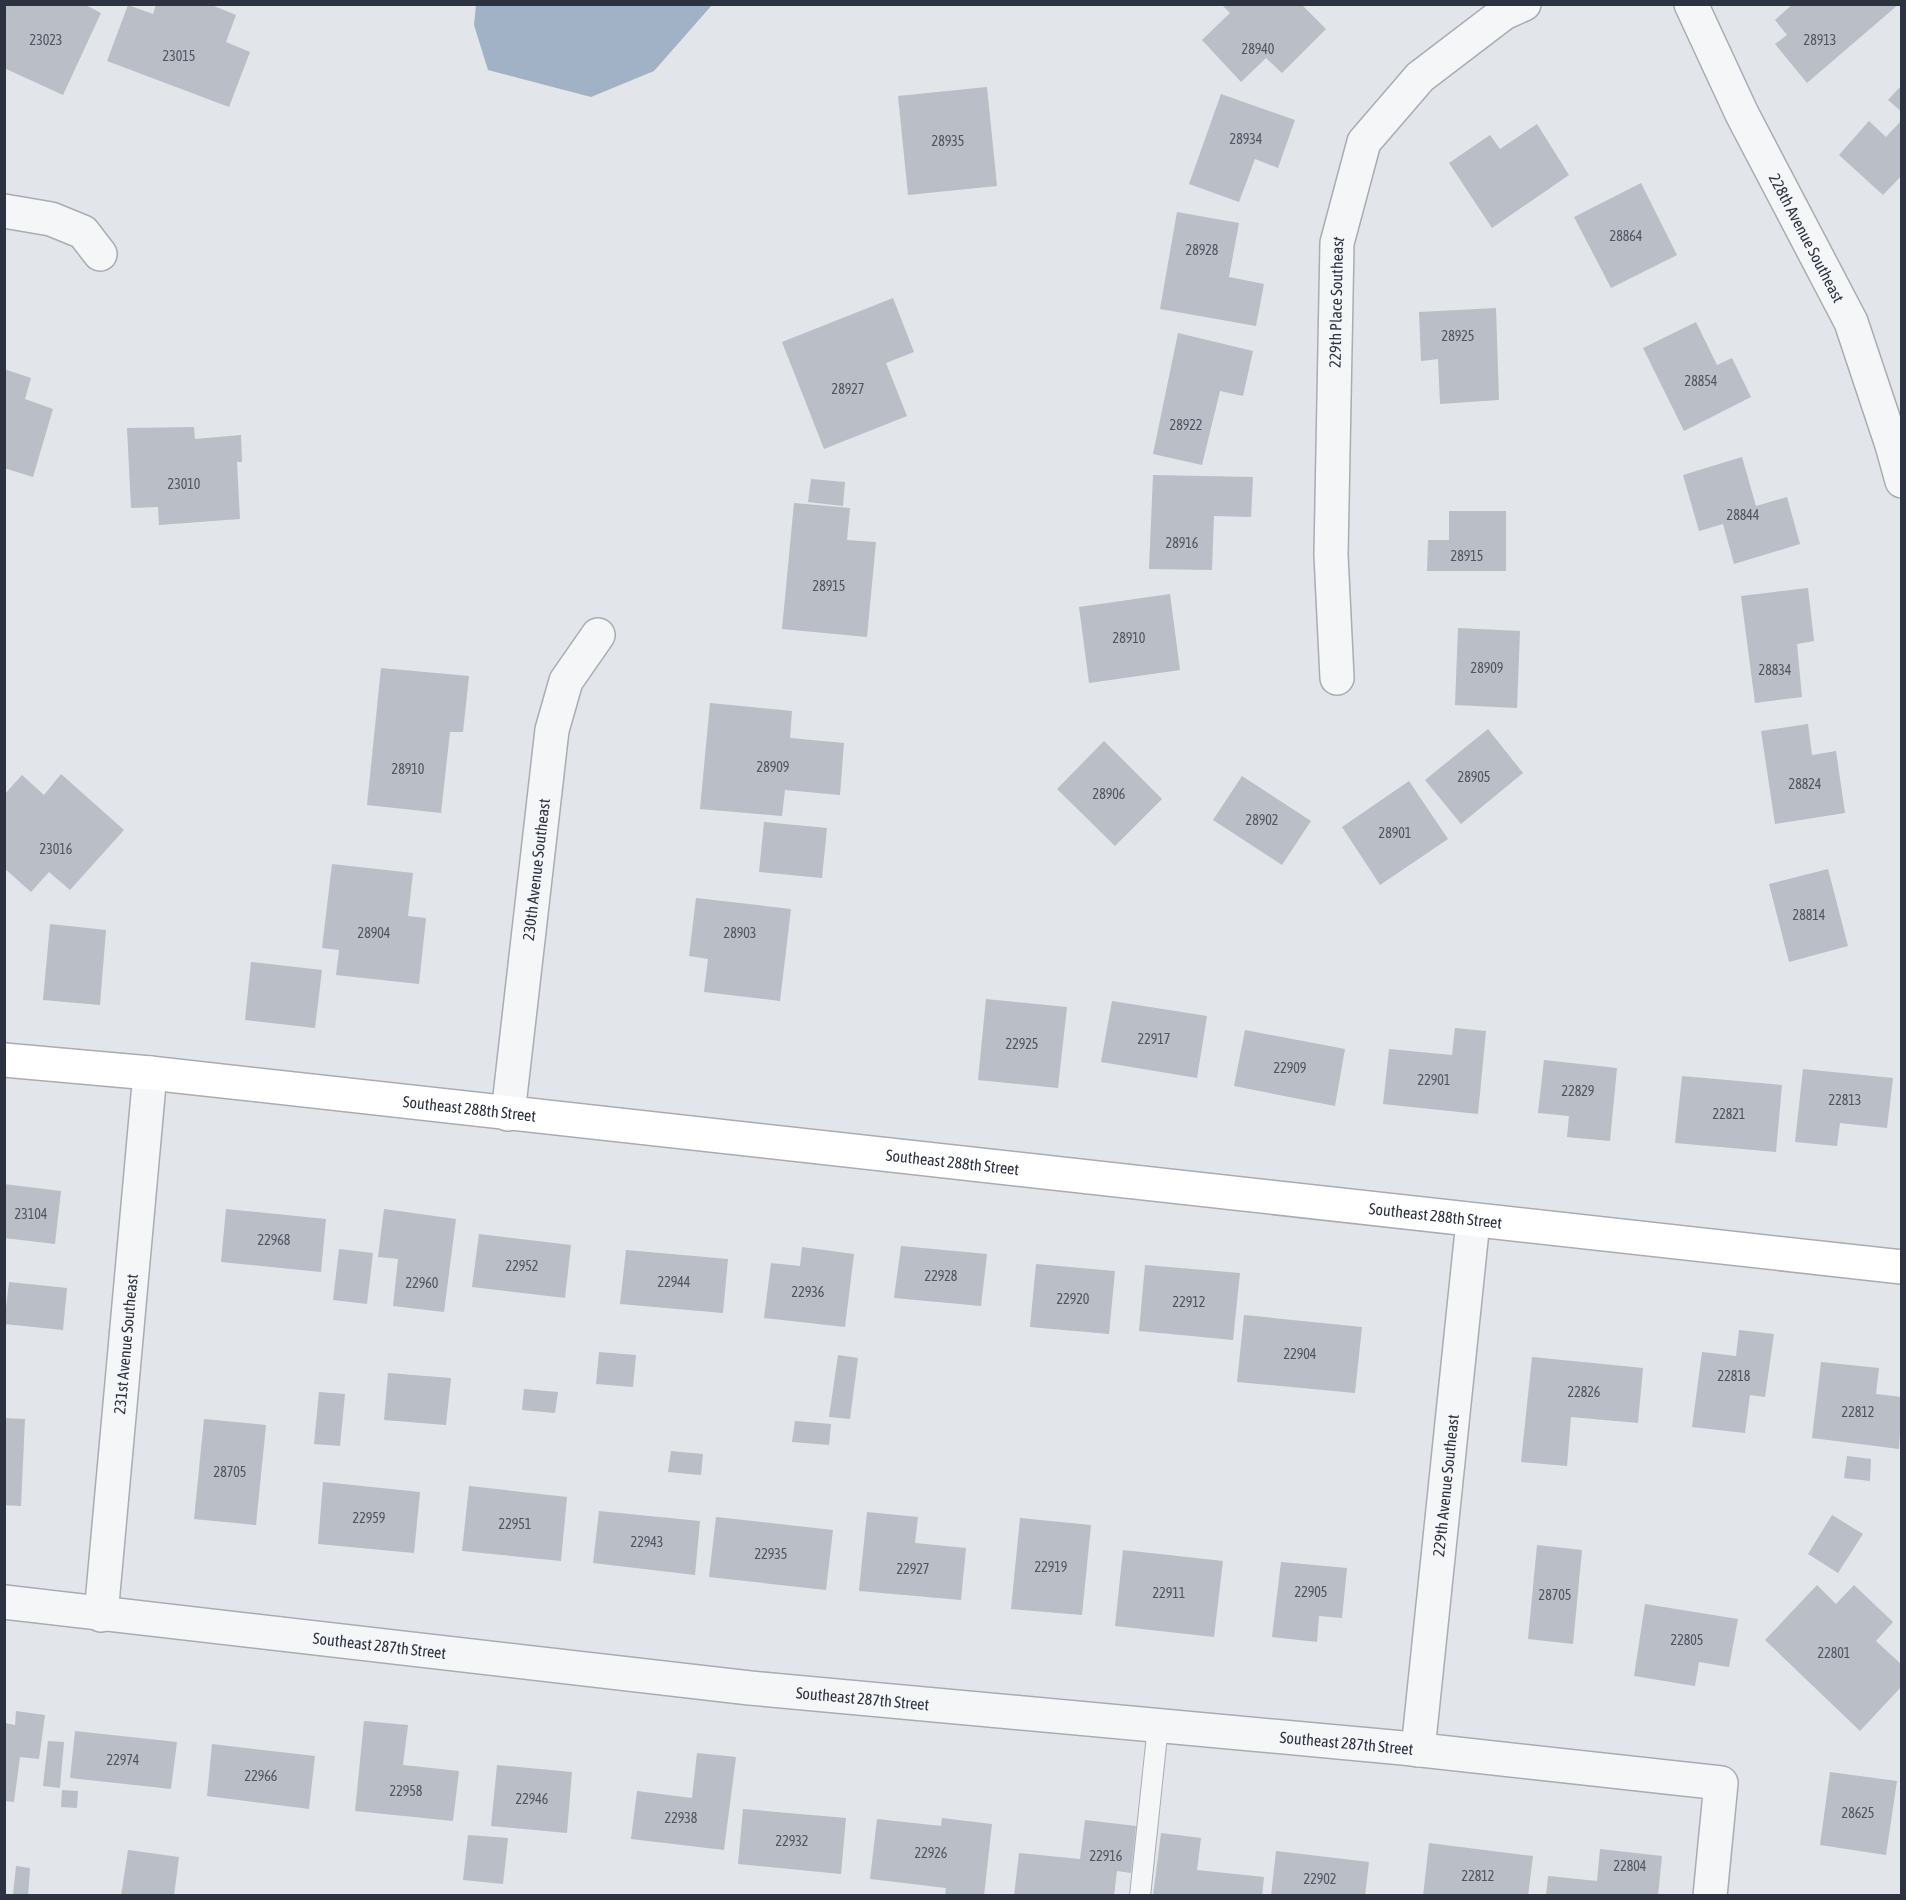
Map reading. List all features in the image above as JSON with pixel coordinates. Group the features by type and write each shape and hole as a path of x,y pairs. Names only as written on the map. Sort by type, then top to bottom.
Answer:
{"street":[{"name":"229th Place Southeast","path":"1337,678 1331,555 1337,243 1364,142 1420,77 1504,13 1524,4"},
{"name":"228th Avenue Southeast","path":"1691,4 1742,114 1851,322 1902,481"},
{"path":"4,211 51,219 83,232 100,254"},
{"name":"230th Avenue Southeast","path":"508,1114 552,730 566,681 598,635"},
{"name":"Southeast 288th Street","path":"4,1060 150,1073 1902,1267"},
{"name":"231st Avenue Southeast","path":"101,1615 150,1073"},
{"name":"229th Avenue Southeast","path":"1418,1750 1473,1221"},
{"name":"Southeast 287th Street","path":"4,1602 101,1615 750,1688 1418,1750 1721,1783 1710,1896"}],"lane":[{"path":"1140,1896 1158,1726"}],"water":[{"path":"476,4 712,5 654,71 591,97 488,70 474,25"}],"building":[{"path":"4,4 84,4 101,13 63,95 4,68"},
{"path":"156,4 209,4 236,15 226,42 250,52 229,107 107,61 128,5 153,14"},
{"path":"1793,4 1899,4 1807,83 1775,44 1787,35 1775,20"},
{"path":"1222,5 1302,5 1326,29 1282,73 1266,58 1241,82 1202,40 1230,13"},
{"path":"1902,85 1902,112 1888,100"},
{"path":"987,87 997,186 908,195 898,96"},
{"path":"1221,94 1295,120 1278,168 1255,159 1239,202 1189,184"},
{"path":"1902,120 1902,175 1883,195 1839,155 1869,121 1886,137"},
{"path":"1537,124 1569,175 1492,228 1449,163 1490,135 1500,149"},
{"path":"1641,183 1677,255 1611,288 1574,217"},
{"path":"1177,212 1239,223 1229,277 1264,284 1256,326 1160,309"},
{"path":"893,298 914,352 886,363 907,416 824,449 782,342"},
{"path":"1496,308 1499,400 1440,404 1438,359 1421,361 1419,312"},
{"path":"1696,322 1717,365 1732,358 1751,397 1684,431 1643,348"},
{"path":"1178,333 1253,351 1243,396 1220,391 1202,465 1153,454"},
{"path":"4,369 31,378 25,399 53,409 33,477 4,468"},
{"path":"194,427 195,439 241,435 242,462 237,462 240,519 159,525 158,507 131,508 127,428"},
{"path":"1742,457 1756,506 1787,497 1800,544 1734,564 1723,524 1699,531 1683,475"},
{"path":"1153,475 1253,477 1251,517 1214,516 1212,570 1149,569"},
{"path":"811,479 845,482 843,506 808,502"},
{"path":"794,503 850,508 847,540 876,542 867,637 782,629"},
{"path":"1449,511 1506,511 1506,571 1427,571 1428,540 1449,540"},
{"path":"1808,588 1814,641 1797,644 1802,697 1755,703 1741,596"},
{"path":"1170,594 1180,670 1089,683 1079,607"},
{"path":"1458,628 1520,631 1517,708 1455,705"},
{"path":"381,668 469,676 463,732 450,732 441,813 367,805"},
{"path":"710,703 792,711 790,738 844,743 840,795 785,790 782,816 700,809"},
{"path":"1808,724 1812,755 1836,751 1845,813 1775,824 1761,731"},
{"path":"1488,729 1523,773 1461,824 1425,780"},
{"path":"1104,741 1162,799 1115,846 1057,789"},
{"path":"61,774 124,830 70,890 49,872 31,892 4,868 4,795 22,775 44,795"},
{"path":"1242,776 1311,821 1282,865 1213,820"},
{"path":"1409,781 1448,839 1380,885 1342,827"},
{"path":"764,822 827,828 822,878 759,872"},
{"path":"332,864 413,873 408,916 426,918 419,984 336,975 339,950 322,948"},
{"path":"1828,869 1848,946 1789,962 1769,884"},
{"path":"696,898 791,909 780,1001 704,992 708,959 689,956"},
{"path":"50,924 106,930 100,1005 43,1000"},
{"path":"251,962 322,970 315,1028 245,1020"},
{"path":"986,999 1067,1007 1058,1088 978,1080"},
{"path":"1112,1001 1207,1016 1197,1078 1101,1062"},
{"path":"1455,1028 1486,1031 1478,1114 1383,1104 1389,1049 1452,1055"},
{"path":"1245,1030 1345,1049 1335,1106 1234,1086"},
{"path":"1544,1060 1617,1068 1610,1141 1567,1137 1569,1116 1538,1113"},
{"path":"1803,1069 1893,1078 1887,1128 1840,1123 1837,1146 1795,1142"},
{"path":"1682,1076 1782,1085 1776,1152 1675,1143"},
{"path":"4,1184 61,1191 55,1244 4,1238"},
{"path":"226,1209 326,1219 321,1272 221,1262"},
{"path":"384,1209 456,1219 444,1312 393,1306 398,1259 378,1257"},
{"path":"479,1234 571,1245 565,1298 472,1287"},
{"path":"901,1246 987,1254 981,1306 894,1298"},
{"path":"802,1247 854,1254 845,1327 764,1318 771,1263 800,1266"},
{"path":"339,1249 373,1253 367,1304 333,1300"},
{"path":"626,1250 728,1259 723,1313 620,1304"},
{"path":"1036,1264 1115,1271 1109,1334 1030,1327"},
{"path":"1145,1265 1240,1273 1233,1340 1139,1331"},
{"path":"9,1282 67,1288 63,1330 4,1324"},
{"path":"1244,1315 1362,1327 1355,1393 1237,1382"},
{"path":"1739,1330 1774,1334 1765,1397 1750,1395 1745,1433 1692,1427 1702,1352 1736,1356"},
{"path":"599,1352 636,1355 633,1387 596,1384"},
{"path":"838,1355 858,1358 850,1419 829,1417"},
{"path":"1532,1357 1643,1368 1638,1423 1571,1417 1567,1466 1521,1462"},
{"path":"1821,1362 1879,1368 1876,1394 1902,1397 1899,1449 1812,1438"},
{"path":"388,1373 451,1378 446,1425 384,1420"},
{"path":"524,1389 558,1392 555,1413 522,1410"},
{"path":"319,1392 345,1394 340,1446 314,1444"},
{"path":"4,1418 25,1419 21,1506 4,1505"},
{"path":"204,1419 266,1425 256,1525 194,1519"},
{"path":"795,1421 831,1424 829,1445 792,1442"},
{"path":"671,1451 703,1454 701,1475 668,1472"},
{"path":"1847,1456 1871,1459 1870,1481 1844,1478"},
{"path":"323,1482 420,1492 414,1553 318,1544"},
{"path":"469,1486 567,1497 561,1561 462,1551"},
{"path":"599,1511 700,1521 695,1575 593,1563"},
{"path":"867,1512 918,1517 915,1543 966,1548 961,1600 859,1591"},
{"path":"1832,1515 1863,1534 1838,1573 1808,1554"},
{"path":"716,1517 833,1530 826,1590 709,1577"},
{"path":"1020,1518 1091,1525 1082,1615 1011,1609"},
{"path":"1537,1545 1582,1550 1573,1644 1528,1639"},
{"path":"1123,1550 1223,1561 1214,1637 1115,1626"},
{"path":"1281,1562 1347,1568 1342,1618 1319,1616 1317,1642 1272,1637"},
{"path":"1817,1585 1836,1604 1854,1585 1893,1622 1876,1641 1902,1665 1902,1686 1860,1731 1765,1640"},
{"path":"1645,1604 1738,1619 1729,1667 1699,1662 1695,1686 1634,1676"},
{"path":"16,1711 45,1715 39,1759 20,1757 14,1802 5,1801 5,1723 15,1725"},
{"path":"364,1721 408,1725 403,1765 459,1771 453,1821 355,1811"},
{"path":"75,1731 177,1742 171,1789 70,1778"},
{"path":"48,1741 64,1742 60,1788 43,1786"},
{"path":"212,1744 315,1756 309,1809 207,1796"},
{"path":"697,1753 736,1757 724,1850 631,1839 637,1791 692,1798"},
{"path":"497,1765 572,1772 567,1833 491,1826"},
{"path":"1830,1772 1897,1781 1886,1855 1820,1845"},
{"path":"62,1790 78,1791 77,1808 61,1807"},
{"path":"743,1809 846,1818 841,1874 738,1864"},
{"path":"942,1818 992,1824 984,1896 945,1896 946,1888 870,1879 877,1819 941,1826"},
{"path":"1085,1820 1136,1826 1131,1873 1117,1871 1114,1896 1014,1896 1019,1853 1080,1859"},
{"path":"1161,1833 1201,1838 1197,1870 1264,1877 1262,1896 1153,1896"},
{"path":"468,1835 508,1838 503,1884 463,1880"},
{"path":"1429,1843 1533,1856 1528,1896 1423,1896"},
{"path":"1600,1849 1662,1856 1658,1896 1546,1896 1548,1876 1597,1881"},
{"path":"128,1850 179,1857 174,1896 121,1896"},
{"path":"1276,1851 1369,1862 1365,1896 1271,1896"},
{"path":"16,1866 30,1868 28,1896 13,1895"}]}
